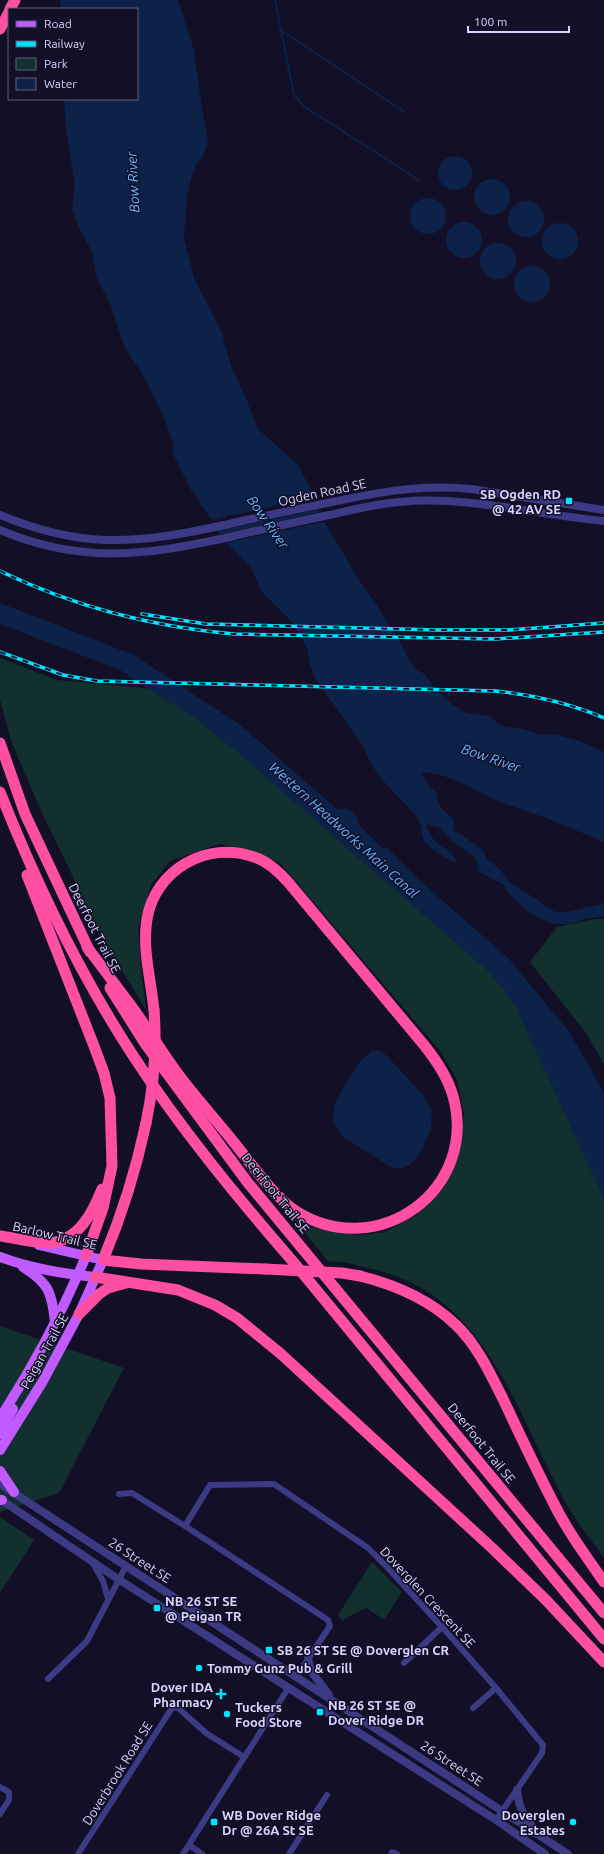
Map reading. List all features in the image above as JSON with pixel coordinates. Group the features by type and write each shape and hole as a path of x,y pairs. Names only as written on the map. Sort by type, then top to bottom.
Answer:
{"highway":[{"path":"0,30 8,14"},
{"name":"Deerfoot Trail SE","path":"0,743 25,814 87,947 113,994 146,1045 248,1183 604,1613"},
{"path":"0,792 20,843 49,908 88,982 132,1054 182,1124 250,1212 300,1270 604,1640"},
{"path":"20,843 28,880 104,1072 110,1098 112,1115 112,1166 109,1185 98,1223 86,1256"},
{"path":"87,947 132,1006 178,1074 257,1172 296,1211 315,1221 337,1228 366,1229 401,1218 416,1208 428,1197 446,1172 455,1145 457,1120 453,1096 441,1070 424,1045 281,874 254,857 233,853 208,854 177,868 166,878 157,891 151,905 147,925 147,958 154,1010 155,1069 153,1092 137,1164 126,1202 103,1260 141,1264 342,1273 360,1276 394,1286 411,1293 443,1314 468,1338 479,1354 552,1502 569,1531 604,1582"},
{"path":"0,1236 50,1243 66,1238 76,1231 95,1207 102,1189 111,1150"},
{"path":"95,1277 178,1290 195,1296 237,1318 255,1331 282,1354 514,1568 604,1662"},
{"path":"79,1314 99,1294 108,1288 133,1282"}],"main road":[{"name":"Barlow Trail SE","path":"0,1236 103,1260"},
{"name":"Peigan Trail SE","path":"0,1418 24,1381 56,1322 86,1256"},
{"path":"0,1257 14,1262 95,1277"},
{"name":"Peigan Trail SE","path":"0,1450 43,1381 79,1314 103,1260"},
{"path":"14,1262 37,1276 49,1289 53,1298 56,1322"},
{"path":"0,1434 21,1394 24,1381"},
{"path":"0,1471 14,1492"}],"street":[{"name":"Ogden Road SE","path":"0,515 22,524 59,534 105,540 162,537 377,492 418,488 453,487 470,489 604,510"},
{"name":"Ogden Road SE","path":"0,530 54,547 108,554 157,551 377,505 426,500 483,504 604,521"},
{"name":"26 Street SE","path":"0,1484 568,1854"},
{"name":"Doverglen Crescent SE","path":"185,1526 210,1485 274,1484 368,1548 442,1627 496,1688 542,1745 542,1753 496,1820"},
{"path":"119,1494 132,1493 185,1526 328,1620 330,1626 289,1687 183,1854"},
{"name":"26 Street SE","path":"1,1500 118,1579 496,1820 545,1854"},
{"path":"90,1560 103,1581 108,1599"},
{"path":"48,1679 87,1641 126,1566"},
{"path":"404,1663 442,1627"},
{"path":"308,1659 311,1671 333,1701"},
{"path":"473,1708 496,1688"},
{"name":"Doverbrook Road SE","path":"78,1854 172,1708 177,1708 206,1733 244,1757"},
{"path":"0,1787 9,1792 9,1800 0,1814"},
{"path":"517,1790 518,1801 523,1816 540,1835"},
{"path":"289,1854 327,1795"},
{"path":"189,1846 202,1854"},
{"path":"391,1854 392,1852 397,1854"}],"green space":[{"path":"0,658 57,680 164,690 240,745 509,986 604,1178 604,1558 567,1506 510,1391 490,1357 467,1326 440,1300 407,1280 348,1263 329,1262 291,1216 309,1226 332,1232 359,1235 385,1232 416,1215 442,1190 459,1153 464,1114 457,1080 441,1052 281,864 251,850 220,844 170,861 151,885 138,928 146,1010 103,939 43,815 12,744 0,700"},
{"path":"595,919 604,919 604,1064 586,1033 530,962 557,927"},
{"path":"0,1326 124,1368 59,1493 0,1512"},
{"path":"0,1517 34,1540 0,1593"},
{"path":"372,1562 402,1592 384,1620 367,1608 342,1621 338,1615"}],"water":[{"name":"Bow River","path":"60,0 178,0 194,50 208,141 203,157 196,164 187,195 184,238 194,278 222,333 231,366 247,401 257,428 298,465 307,482 321,516 359,580 375,602 404,649 409,661 418,671 425,674 434,688 452,704 466,713 490,716 500,725 505,727 523,729 539,734 557,735 580,741 604,752 604,842 546,818 499,802 462,783 441,775 425,772 422,775 429,786 437,793 438,801 442,808 453,818 453,830 478,846 483,851 487,859 500,869 509,882 557,912 569,912 604,903 604,916 585,919 570,924 552,924 528,912 507,891 504,885 479,872 475,868 480,869 474,857 452,841 440,828 428,824 426,826 435,842 450,852 458,862 435,851 425,842 416,816 380,777 365,749 315,678 307,649 294,624 262,592 250,567 221,537 196,495 191,490 172,452 173,442 163,415 144,377 124,346 111,306 97,278 92,252 78,226 72,209 75,187 66,128 64,100 138,100 138,8 61,8"},
{"path":"452,156 458,156 462,157 469,163 472,173 471,180 465,187 458,190 452,190 448,189 441,183 438,176 438,170 439,166 445,159"},
{"path":"496,179 505,184 509,190 509,204 505,210 496,215 488,215 479,210 475,204 474,193 479,184 485,180"},
{"path":"432,198 441,203 445,209 445,223 441,229 432,234 424,234 415,229 411,223 410,212 415,203 421,199"},
{"path":"530,201 539,206 543,212 543,226 539,232 530,237 522,237 513,232 509,226 508,215 513,206 519,202"},
{"path":"468,222 477,227 481,233 481,247 477,253 468,258 460,258 451,253 447,247 446,236 451,227 457,223"},
{"path":"564,223 573,228 577,234 577,248 573,254 564,259 556,259 547,254 543,248 542,237 547,228 553,224"},
{"path":"502,243 511,248 515,254 515,268 511,274 502,279 494,279 485,274 481,268 480,257 485,248 491,244"},
{"path":"536,266 545,271 549,277 549,291 545,297 536,302 528,302 519,297 515,291 514,280 519,271 525,267"},
{"name":"Western Headworks Main Canal","path":"0,603 134,655 240,725 336,808 346,808 350,811 351,810 358,819 358,824 382,848 386,847 418,879 509,959 570,1033 604,1093 604,1199 516,1008 489,972 244,758 197,720 120,670 0,624"},
{"path":"372,1051 381,1051 387,1056 424,1096 432,1111 431,1129 421,1152 410,1165 399,1169 389,1166 342,1136 333,1121 334,1106 342,1090 360,1061"}],"pier":[{"path":"315,497 320,509 216,531 210,520"},
{"path":"321,512 326,521 225,543 218,535"}],"waterway":[{"path":"275,0 294,95 305,107 419,180"},
{"path":"282,31 405,112"}],"railway":[{"path":"0,571 56,595 114,613 204,631 234,634 495,639 604,632"},
{"path":"142,614 206,624 437,630 509,630 604,623"},
{"path":"0,652 63,675 97,681 495,691 551,700 604,718"}],"place":[{"name":"SB Ogden RD @ 42 AV SE","path":"569,501"},
{"name":"NB 26 ST SE @ Peigan TR","path":"157,1608"},
{"name":"SB 26 ST SE @ Doverglen CR","path":"269,1650"},
{"name":"Tommy Gunz Pub & Grill","path":"199,1668"},
{"name":"Dover IDA Pharmacy","path":"221,1694"},
{"name":"NB 26 ST SE @ Dover Ridge DR","path":"320,1712"},
{"name":"Tuckers Food Store","path":"227,1714"},
{"name":"WB Dover Ridge Dr @ 26A St SE","path":"214,1822"},
{"name":"Doverglen Estates","path":"573,1822"}]}
